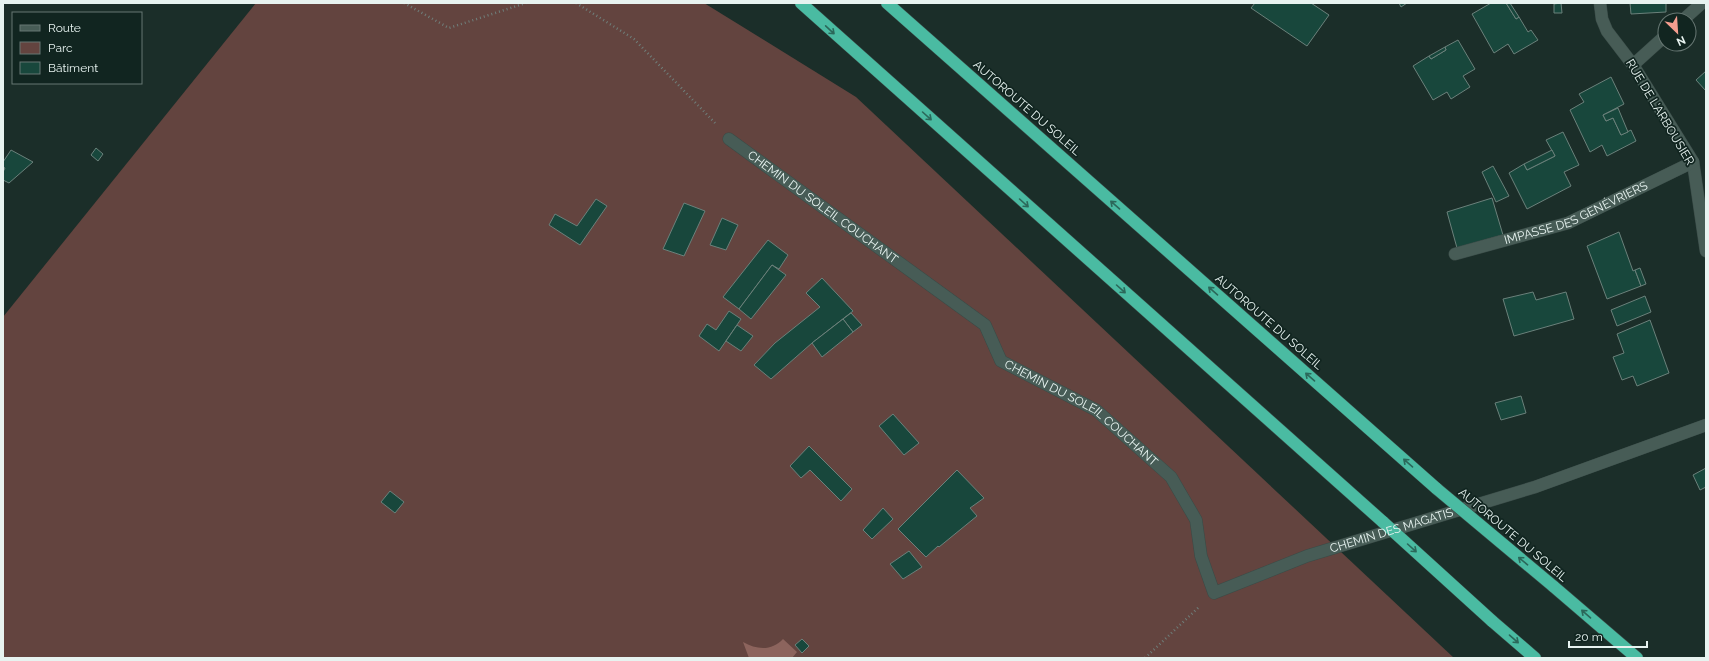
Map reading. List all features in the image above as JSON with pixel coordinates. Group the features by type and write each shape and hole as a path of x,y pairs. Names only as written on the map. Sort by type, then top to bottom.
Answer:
{"highway":[{"path":"801,3 1535,658"},
{"name":"AUTOROUTE DU SOLEIL","path":"887,3 1437,489 1637,658"}],"street":[{"name":"RUE DE L'ARBOUSIER","path":"1600,3 1602,19 1607,31 1634,64 1693,162 1706,251"},
{"path":"1692,12 1702,3"},
{"path":"1634,64 1657,43"},
{"name":"CHEMIN DU SOLEIL COUCHANT","path":"729,139 985,325 1001,361 1096,410 1171,477 1196,520 1200,556 1214,593"},
{"name":"IMPASSE DES GENÉVRIERS","path":"1455,254 1568,223 1693,162"},
{"name":"CHEMIN DES MAGATIS","path":"1214,593 1307,556 1535,487 1706,425"}],"path":[{"path":"404,3 449,28 526,3"},
{"path":"576,3 634,39 729,139"},
{"path":"1145,658 1214,593"}],"green space":[{"path":"256,3 704,3 856,97 1454,658 3,658 3,317"}],"shaded area":[{"path":"783,639 797,652 792,658 749,658 743,642 754,647 764,648 774,646"}],"building":[{"path":"1255,3 1311,3 1329,15 1307,46 1251,8"},
{"path":"1399,3 1407,3 1401,7"},
{"path":"1491,3 1506,3 1516,19 1519,17 1528,32 1531,30 1538,40 1514,54 1508,44 1494,53 1472,14"},
{"path":"1506,3 1510,3 1519,17 1516,19"},
{"path":"1561,3 1562,13 1554,13 1554,4"},
{"path":"1630,3 1666,3 1666,12 1631,14"},
{"path":"1458,40 1475,69 1463,76 1470,87 1451,99 1447,92 1433,100 1413,66 1429,56 1431,59 1446,50 1445,47"},
{"path":"1445,47 1446,50 1431,59 1429,56"},
{"path":"1706,71 1706,91 1696,80"},
{"path":"1611,77 1624,104 1603,115 1606,121 1613,118 1621,135 1631,130 1636,141 1607,156 1602,145 1590,152 1570,110 1584,102 1579,94"},
{"path":"1618,108 1628,132 1621,135 1613,118 1606,121 1603,115"},
{"path":"1563,132 1579,165 1564,172 1571,186 1527,209 1509,173 1524,164 1527,170 1555,156 1546,140"},
{"path":"96,148 103,154 98,161 91,155"},
{"path":"11,150 33,162 9,183 3,180 3,172 5,168 3,167 3,162"},
{"path":"1552,150 1555,156 1527,170 1524,164"},
{"path":"1493,166 1509,196 1496,202 1482,172"},
{"path":"1492,198 1503,235 1457,248 1447,212"},
{"path":"596,199 607,206 580,245 549,225 555,214 577,226"},
{"path":"684,203 705,211 684,256 663,249"},
{"path":"722,218 738,225 726,250 710,245"},
{"path":"1619,232 1633,271 1635,270 1641,286 1607,299 1587,246"},
{"path":"768,240 788,255 779,269 772,265 739,309 723,297"},
{"path":"772,265 786,275 751,319 739,309"},
{"path":"1640,268 1646,284 1641,286 1635,270"},
{"path":"822,278 853,311 812,343 771,379 754,365 775,343 820,307 806,293"},
{"path":"1533,292 1536,300 1566,292 1574,319 1514,336 1503,299"},
{"path":"1645,296 1651,312 1617,326 1611,310"},
{"path":"729,311 741,319 719,351 699,336 707,324 716,330"},
{"path":"851,313 862,325 853,332 843,319"},
{"path":"843,319 853,332 822,357 812,343"},
{"path":"1650,320 1669,373 1637,386 1633,376 1622,380 1613,357 1624,353 1617,334"},
{"path":"737,325 753,336 741,351 726,341"},
{"path":"1521,396 1526,413 1501,420 1495,403"},
{"path":"893,414 919,443 904,455 879,426"},
{"path":"809,446 852,489 841,501 810,470 801,478 790,466"},
{"path":"1706,468 1706,487 1700,490 1693,475"},
{"path":"957,470 984,498 970,508 977,516 926,557 898,529"},
{"path":"390,491 404,502 395,513 381,502"},
{"path":"883,508 893,519 872,539 863,530"},
{"path":"909,551 922,567 903,579 890,564"},
{"path":"802,639 809,646 802,653 795,645"}]}
